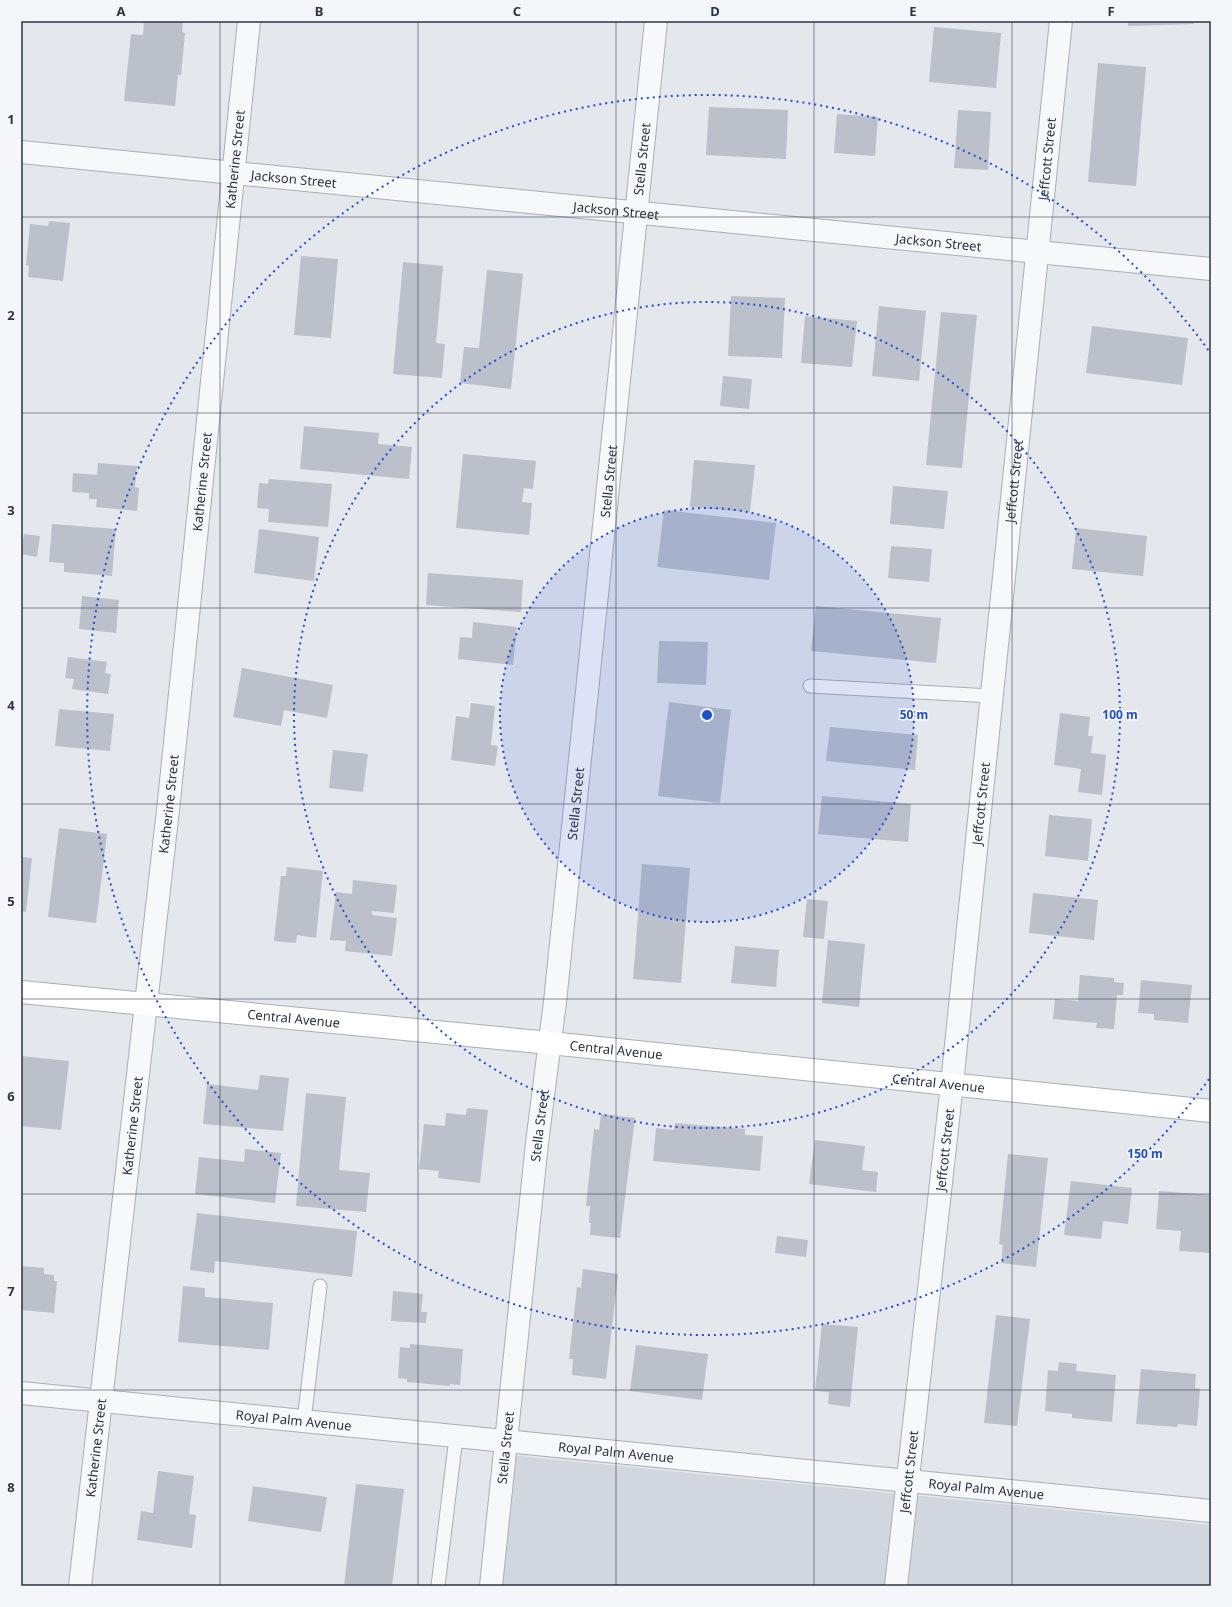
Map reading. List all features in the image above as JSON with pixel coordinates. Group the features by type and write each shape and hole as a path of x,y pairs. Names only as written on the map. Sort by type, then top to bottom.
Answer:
{"street":[{"name":"Katherine Street","path":"80,1586 169,801 249,21"},
{"name":"Stella Street","path":"491,1586 537,1144 550,1043 656,21"},
{"name":"Jeffcott Street","path":"896,1586 952,1084 1061,21"},
{"name":"Jackson Street","path":"21,152 1211,269"},
{"name":"Central Avenue","path":"21,992 550,1043 1211,1111"},
{"name":"Royal Palm Avenue","path":"21,1393 506,1442 1211,1510"}],"lane":[{"path":"810,686 991,696"},
{"path":"304,1421 320,1286"},
{"path":"438,1586 456,1437"}],"shaded area":[{"path":"499,1454 1211,1525 1211,1586 484,1586"}],"building":[{"path":"144,21 183,21 182,32 185,33 181,75 178,75 175,106 124,101 131,34 143,35"},
{"path":"1128,21 1194,21 1194,24 1128,26"},
{"path":"934,27 1001,33 996,88 929,82"},
{"path":"1098,63 1146,67 1136,186 1088,182"},
{"path":"709,107 788,110 786,159 706,155"},
{"path":"958,110 991,112 988,170 954,168"},
{"path":"837,114 878,117 875,156 834,153"},
{"path":"49,221 70,223 63,281 28,277 29,266 26,265 30,224 48,226"},
{"path":"301,256 338,259 331,338 294,335"},
{"path":"403,262 443,266 436,343 445,344 442,378 393,374"},
{"path":"487,270 523,274 511,389 460,383 464,347 479,348"},
{"path":"731,296 785,298 782,358 728,356"},
{"path":"879,306 926,311 919,381 872,376"},
{"path":"941,312 977,315 962,468 926,465"},
{"path":"805,316 857,321 852,367 801,363"},
{"path":"1092,326 1188,338 1182,385 1086,373"},
{"path":"723,376 752,379 749,409 720,406"},
{"path":"304,426 379,433 378,444 412,447 409,479 300,469"},
{"path":"463,454 536,461 533,489 524,488 522,502 532,503 529,535 456,528"},
{"path":"694,460 755,465 750,512 690,507"},
{"path":"98,463 137,466 135,487 139,488 137,511 96,507 97,499 89,499 89,493 72,492 73,473 97,475"},
{"path":"269,479 332,484 328,527 268,522 269,509 257,508 259,483 268,484"},
{"path":"893,486 948,491 944,529 890,524"},
{"path":"664,510 776,523 769,580 657,567"},
{"path":"52,524 116,529 112,576 64,572 64,563 49,562"},
{"path":"1076,528 1147,536 1143,576 1072,569"},
{"path":"259,529 319,537 314,581 254,573"},
{"path":"24,534 40,536 37,557 21,554"},
{"path":"891,546 932,549 929,582 888,578"},
{"path":"428,573 523,580 521,612 426,605"},
{"path":"82,596 119,600 116,633 79,629"},
{"path":"816,606 941,618 936,663 811,651"},
{"path":"473,622 517,627 513,665 458,659 460,637 472,638"},
{"path":"659,641 708,642 706,685 657,683"},
{"path":"68,657 107,662 105,673 111,674 108,694 72,689 74,679 65,678"},
{"path":"242,668 333,685 327,718 284,710 281,726 233,717"},
{"path":"669,702 731,710 720,803 658,796"},
{"path":"471,703 495,706 491,745 498,746 495,766 451,760 456,716 469,718"},
{"path":"59,709 114,714 110,751 55,746"},
{"path":"1060,713 1090,717 1088,736 1093,736 1091,753 1106,755 1102,795 1078,792 1081,769 1054,765"},
{"path":"830,727 918,735 915,770 826,761"},
{"path":"333,750 368,754 363,792 329,788"},
{"path":"822,796 911,804 908,842 818,834"},
{"path":"1049,815 1092,819 1088,861 1045,856"},
{"path":"59,828 107,834 96,923 48,917"},
{"path":"21,857 32,858 26,912 21,911"},
{"path":"642,864 690,868 681,983 633,979"},
{"path":"287,867 323,871 316,938 297,935 296,943 274,941 281,876 286,876"},
{"path":"353,880 397,885 394,913 372,911 372,915 397,918 392,956 345,951 346,941 330,940 336,892 352,894"},
{"path":"1033,893 1098,900 1094,940 1029,933"},
{"path":"807,899 828,901 824,939 803,937"},
{"path":"828,940 865,944 859,1007 822,1003"},
{"path":"735,946 779,950 776,987 731,983"},
{"path":"1080,975 1114,978 1114,982 1124,983 1123,995 1117,995 1114,1029 1096,1028 1097,1023 1053,1019 1055,999 1078,1001"},
{"path":"1141,980 1192,985 1188,1023 1154,1020 1154,1014 1138,1013"},
{"path":"21,1056 69,1061 61,1130 21,1126"},
{"path":"260,1075 289,1078 283,1131 203,1124 207,1084 258,1090"},
{"path":"306,1093 346,1097 339,1170 370,1173 366,1212 296,1206"},
{"path":"467,1108 488,1110 480,1183 438,1178 439,1171 419,1169 424,1124 445,1126 446,1113 466,1115"},
{"path":"601,1114 635,1118 620,1238 590,1235 590,1206 586,1206 594,1129 599,1130"},
{"path":"675,1123 745,1129 745,1135 763,1136 760,1171 653,1161 656,1128 674,1130"},
{"path":"815,1140 865,1146 862,1170 878,1172 876,1192 809,1184"},
{"path":"245,1149 281,1153 275,1203 195,1194 199,1157 244,1162"},
{"path":"1008,1154 1048,1158 1036,1267 1001,1263 1003,1245 999,1244"},
{"path":"1071,1181 1132,1188 1128,1224 1103,1221 1101,1239 1064,1235"},
{"path":"1159,1191 1211,1195 1211,1253 1179,1251 1181,1231 1156,1229"},
{"path":"197,1213 357,1231 352,1277 215,1261 214,1273 190,1270"},
{"path":"777,1236 808,1240 806,1257 775,1253"},
{"path":"21,1266 44,1268 44,1274 54,1275 54,1281 57,1281 54,1313 21,1310"},
{"path":"583,1269 618,1274 606,1379 572,1375 573,1359 569,1359 577,1287 581,1288"},
{"path":"183,1286 205,1288 205,1297 273,1303 269,1350 178,1342"},
{"path":"393,1291 423,1294 421,1312 427,1312 426,1323 391,1321"},
{"path":"996,1315 1030,1319 1017,1426 984,1423"},
{"path":"822,1324 858,1327 850,1407 828,1404 829,1392 815,1391"},
{"path":"410,1344 463,1349 460,1385 450,1384 450,1386 407,1382 407,1379 398,1378 400,1347 410,1348"},
{"path":"636,1345 708,1354 702,1400 630,1391"},
{"path":"1059,1362 1077,1364 1076,1371 1116,1375 1112,1422 1072,1418 1072,1414 1045,1411 1048,1370 1058,1371"},
{"path":"1141,1369 1196,1374 1195,1388 1200,1389 1197,1426 1178,1424 1177,1427 1136,1424"},
{"path":"158,1471 194,1476 189,1514 196,1515 192,1548 137,1540 141,1511 153,1513"},
{"path":"356,1484 404,1489 392,1586 344,1586"},
{"path":"253,1486 327,1497 321,1532 248,1521"}]}
